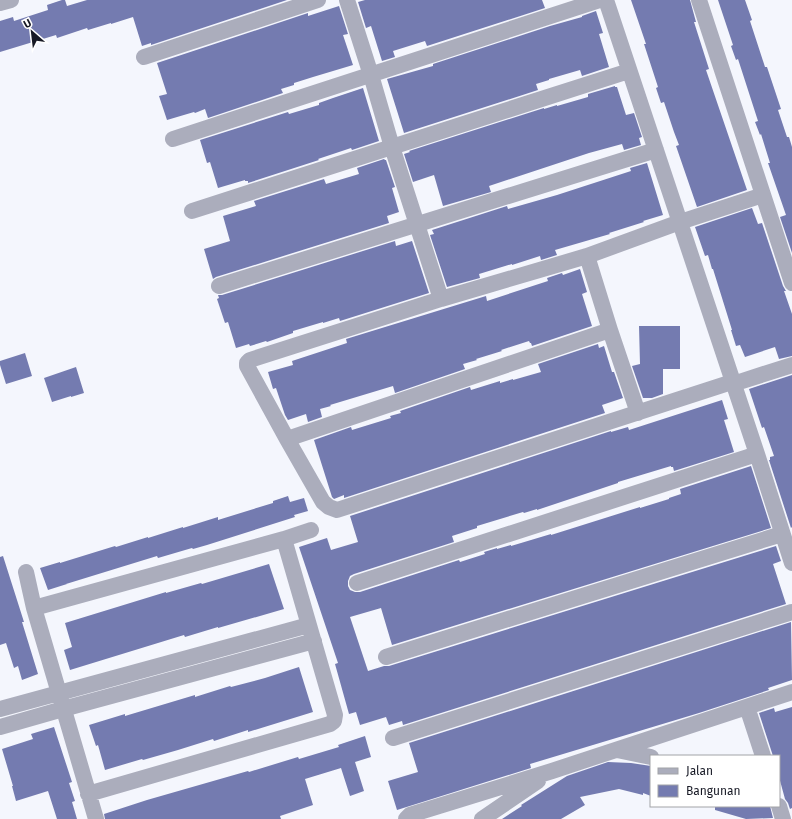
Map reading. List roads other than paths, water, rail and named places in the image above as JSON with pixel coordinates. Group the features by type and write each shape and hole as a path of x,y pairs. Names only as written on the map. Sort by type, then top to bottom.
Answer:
{"street":[{"path":"0,3 11,0"},
{"path":"144,57 280,6 318,0"},
{"path":"347,0 441,299"},
{"path":"173,139 600,0"},
{"path":"606,0 792,563"},
{"path":"699,0 792,283"},
{"path":"192,210 630,71"},
{"path":"219,286 656,150"},
{"path":"763,195 680,222 587,256 441,299 250,360 247,363 287,439 323,502 329,507 337,510 792,365"},
{"path":"587,256 638,413"},
{"path":"287,439 610,330"},
{"path":"357,583 757,454"},
{"path":"34,608 312,530"},
{"path":"386,657 782,534"},
{"path":"88,794 330,724 334,720 335,715 284,539"},
{"path":"26,572 34,608 96,819"},
{"path":"393,738 792,612"},
{"path":"0,710 309,625"},
{"path":"0,727 314,641"},
{"path":"406,819 410,815 552,771 792,692"},
{"path":"747,707 763,755"},
{"path":"616,750 650,757"},
{"path":"482,819 552,771"},
{"path":"779,807 783,819"}]}
